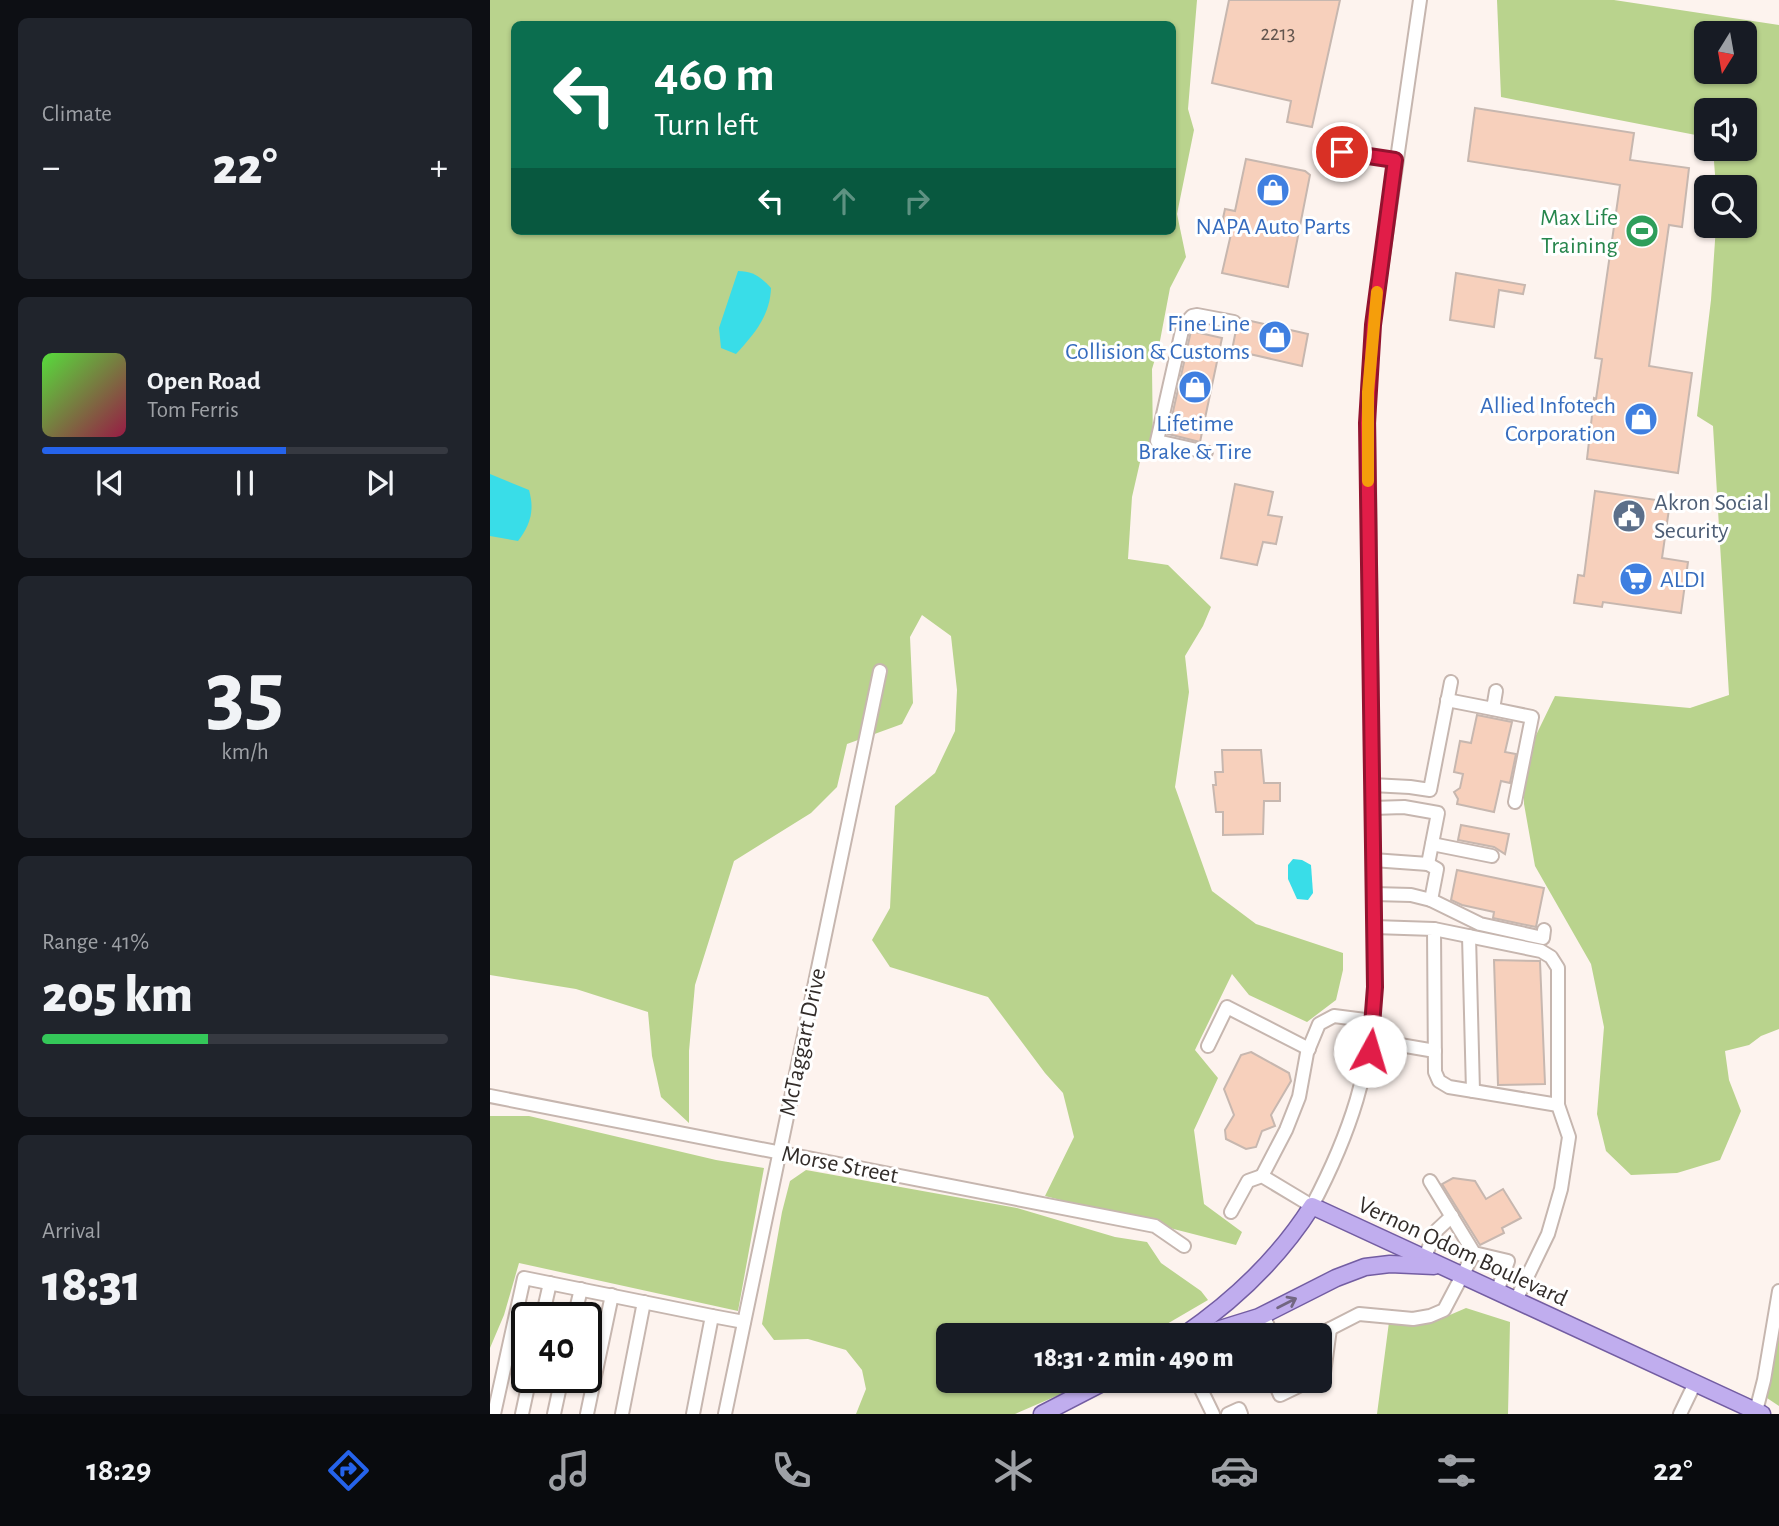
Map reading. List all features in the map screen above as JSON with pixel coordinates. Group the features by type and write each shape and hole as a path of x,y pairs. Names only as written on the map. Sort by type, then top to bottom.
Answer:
{"main road":[{"name":"Vernon Odom Boulevard","path":"1312,1206 1759,1413"},
{"path":"1201,1323 1224,1307 1256,1276 1290,1238 1312,1206"},
{"path":"1248,1323 1336,1278 1365,1267 1390,1264 1443,1267"},
{"path":"1042,1414 1083,1393"}],"street":[{"path":"1231,1212 1248,1181 1262,1177 1312,1206 1337,1155 1357,1104 1371,1040 1374,894 1368,392 1373,325 1420,0"},
{"path":"1328,149 1395,160"},
{"path":"1206,452 1157,441 1186,321 1197,315 1234,323"},
{"name":"McTaggart Drive","path":"725,1414 880,671"},
{"path":"1372,785 1430,790 1451,682"},
{"path":"1493,709 1496,691"},
{"path":"1447,700 1532,717 1515,802"},
{"path":"1372,808 1404,807 1438,813 1429,864"},
{"path":"1432,844 1492,856"},
{"path":"1373,860 1429,864 1437,869 1431,900"},
{"path":"1374,894 1411,895 1431,900 1480,924 1543,938 1544,930"},
{"path":"1374,927 1434,929 1541,951 1551,957 1558,968 1558,1105 1569,1137 1562,1189 1548,1234 1516,1300"},
{"path":"1434,929 1435,1072 1439,1081 1449,1087 1558,1105"},
{"path":"1469,936 1473,1091"},
{"path":"1208,1046 1227,1007 1309,1048"},
{"path":"1262,1177 1299,1097 1309,1048 1319,1024 1334,1016 1373,1021"},
{"path":"1371,1040 1435,1051"},
{"name":"Morse Street","path":"490,1096 1156,1226 1184,1246"},
{"path":"1430,1181 1474,1253 1508,1261 1497,1292"},
{"path":"1424,1258 1437,1230 1452,1216"},
{"path":"1332,1328 1359,1314 1413,1319 1444,1310 1474,1253"},
{"path":"494,1414 523,1280 527,1278 744,1322"},
{"path":"546,1302 550,1283"},
{"path":"578,1302 581,1289"},
{"path":"1759,1413 1779,1290"},
{"path":"587,1414 612,1296"},
{"path":"622,1414 644,1302"},
{"path":"1263,1315 1267,1323"},
{"path":"693,1414 712,1316"},
{"path":"1680,1414 1695,1383"},
{"path":"522,1414 527,1393"},
{"path":"554,1414 559,1393"},
{"path":"1203,1393 1213,1414"},
{"path":"1228,1414 1238,1409 1241,1414"}],"green space":[{"path":"490,0 1197,0 1188,109 1194,130 1177,214 1186,257 1170,288 1152,369 1153,446 1140,462 1132,497 1128,559 1168,565 1211,607 1185,656 1189,692 1175,787 1212,891 1256,924 1343,953 1343,970 1336,1000 1307,1022 1249,995 1232,974 1195,1050 1218,1078 1194,1130 1204,1204 1242,1232 1236,1245 1045,1196 1074,1137 1063,1093 988,997 890,967 872,940 890,908 895,806 935,773 955,731 957,690 951,636 922,615 910,637 913,703 902,724 847,744 837,787 811,813 734,861 695,985 689,1051 689,1123 661,1097 652,1056 648,1012 576,989 490,975"},
{"path":"1497,0 1614,0 1753,21 1694,21 1694,84 1757,84 1757,22 1779,25 1779,1029 1761,1036 1749,1045 1725,1051 1729,1080 1741,1111 1720,1160 1677,1173 1631,1175 1606,1151 1597,1114 1604,1027 1591,964 1535,866 1524,804 1524,760 1555,696 1690,708 1729,695 1713,426 1697,416 1711,300 1715,238 1757,238 1757,175 1715,175 1714,161 1757,161 1757,98 1694,98 1694,135 1501,97"},
{"path":"490,1116 529,1116 716,1160 764,1168 738,1311 519,1263 504,1315 490,1348"},
{"path":"806,1170 1017,1208 1115,1237 1147,1242 1161,1263 1201,1291 1208,1300 1169,1323 936,1323 936,1393 1063,1393 1015,1414 856,1414 866,1389 862,1370 846,1350 808,1339 774,1340 762,1324 790,1181"},
{"path":"1466,1308 1510,1322 1508,1414 1377,1414 1389,1322 1436,1321"},
{"path":"1779,1336 1779,1406 1767,1398"}],"water":[{"path":"738,271 756,275 771,288 764,316 755,332 736,354 721,348 719,328"},
{"path":"490,474 529,490 532,505 530,517 518,541 490,536"},
{"path":"1293,859 1311,865 1313,893 1308,900 1297,899 1288,879 1288,865"}],"building":[{"path":"1229,0 1340,0 1312,127 1287,122 1291,101 1212,83"},
{"path":"1475,108 1634,133 1630,160 1689,168 1682,227 1669,225 1649,366 1692,373 1678,473 1587,459 1594,398 1596,399 1602,359 1595,358 1620,185 1468,161"},
{"path":"1246,159 1305,171 1310,175 1288,287 1222,273 1231,234 1220,232 1225,209 1235,211"},
{"path":"1456,273 1525,285 1523,294 1499,290 1494,327 1450,320"},
{"path":"1242,319 1308,334 1302,366 1232,350 1236,330 1242,324"},
{"path":"1191,331 1222,338 1200,442 1168,434"},
{"path":"1235,484 1273,492 1268,515 1282,517 1276,544 1263,542 1257,565 1221,558"},
{"path":"1595,491 1670,502 1662,558 1688,562 1681,613 1603,602 1602,607 1574,603 1578,575 1584,576"},
{"path":"1477,715 1512,722 1505,752 1516,754 1510,783 1501,781 1494,812 1457,804 1458,799 1454,792 1460,788 1463,774 1454,772 1460,741 1471,743"},
{"path":"1222,750 1261,750 1264,783 1280,783 1280,801 1264,801 1263,834 1223,835 1223,812 1216,812 1213,785 1216,785 1215,772 1223,772"},
{"path":"1461,825 1509,834 1505,854 1494,847 1458,840"},
{"path":"1457,870 1544,888 1536,927 1493,918 1494,912 1451,900"},
{"path":"1494,960 1540,961 1545,1084 1498,1085"},
{"path":"1251,1052 1289,1073 1291,1081 1271,1115 1275,1126 1262,1131 1256,1147 1246,1149 1226,1139 1225,1130 1234,1115 1224,1089 1241,1055"},
{"path":"1453,1178 1475,1181 1486,1199 1503,1189 1521,1218 1502,1228 1504,1233 1480,1245 1442,1184"}],"slow traffic":[{"path":"1368,481 1368,392 1377,292"}],"place":[{"name":"NAPA Auto Parts","path":"1273,190"},
{"name":"Max Life Training","path":"1642,231"},
{"name":"Fine Line Collision & Customs","path":"1275,337"},
{"name":"Lifetime Brake & Tire","path":"1195,387"},
{"name":"Allied Infotech Corporation","path":"1641,419"},
{"name":"Akron Social Security","path":"1629,516"},
{"name":"ALDI","path":"1636,579"}],"route":[{"path":"1342,152 1395,160 1373,325 1367,423 1375,987 1370,1051"}]}
